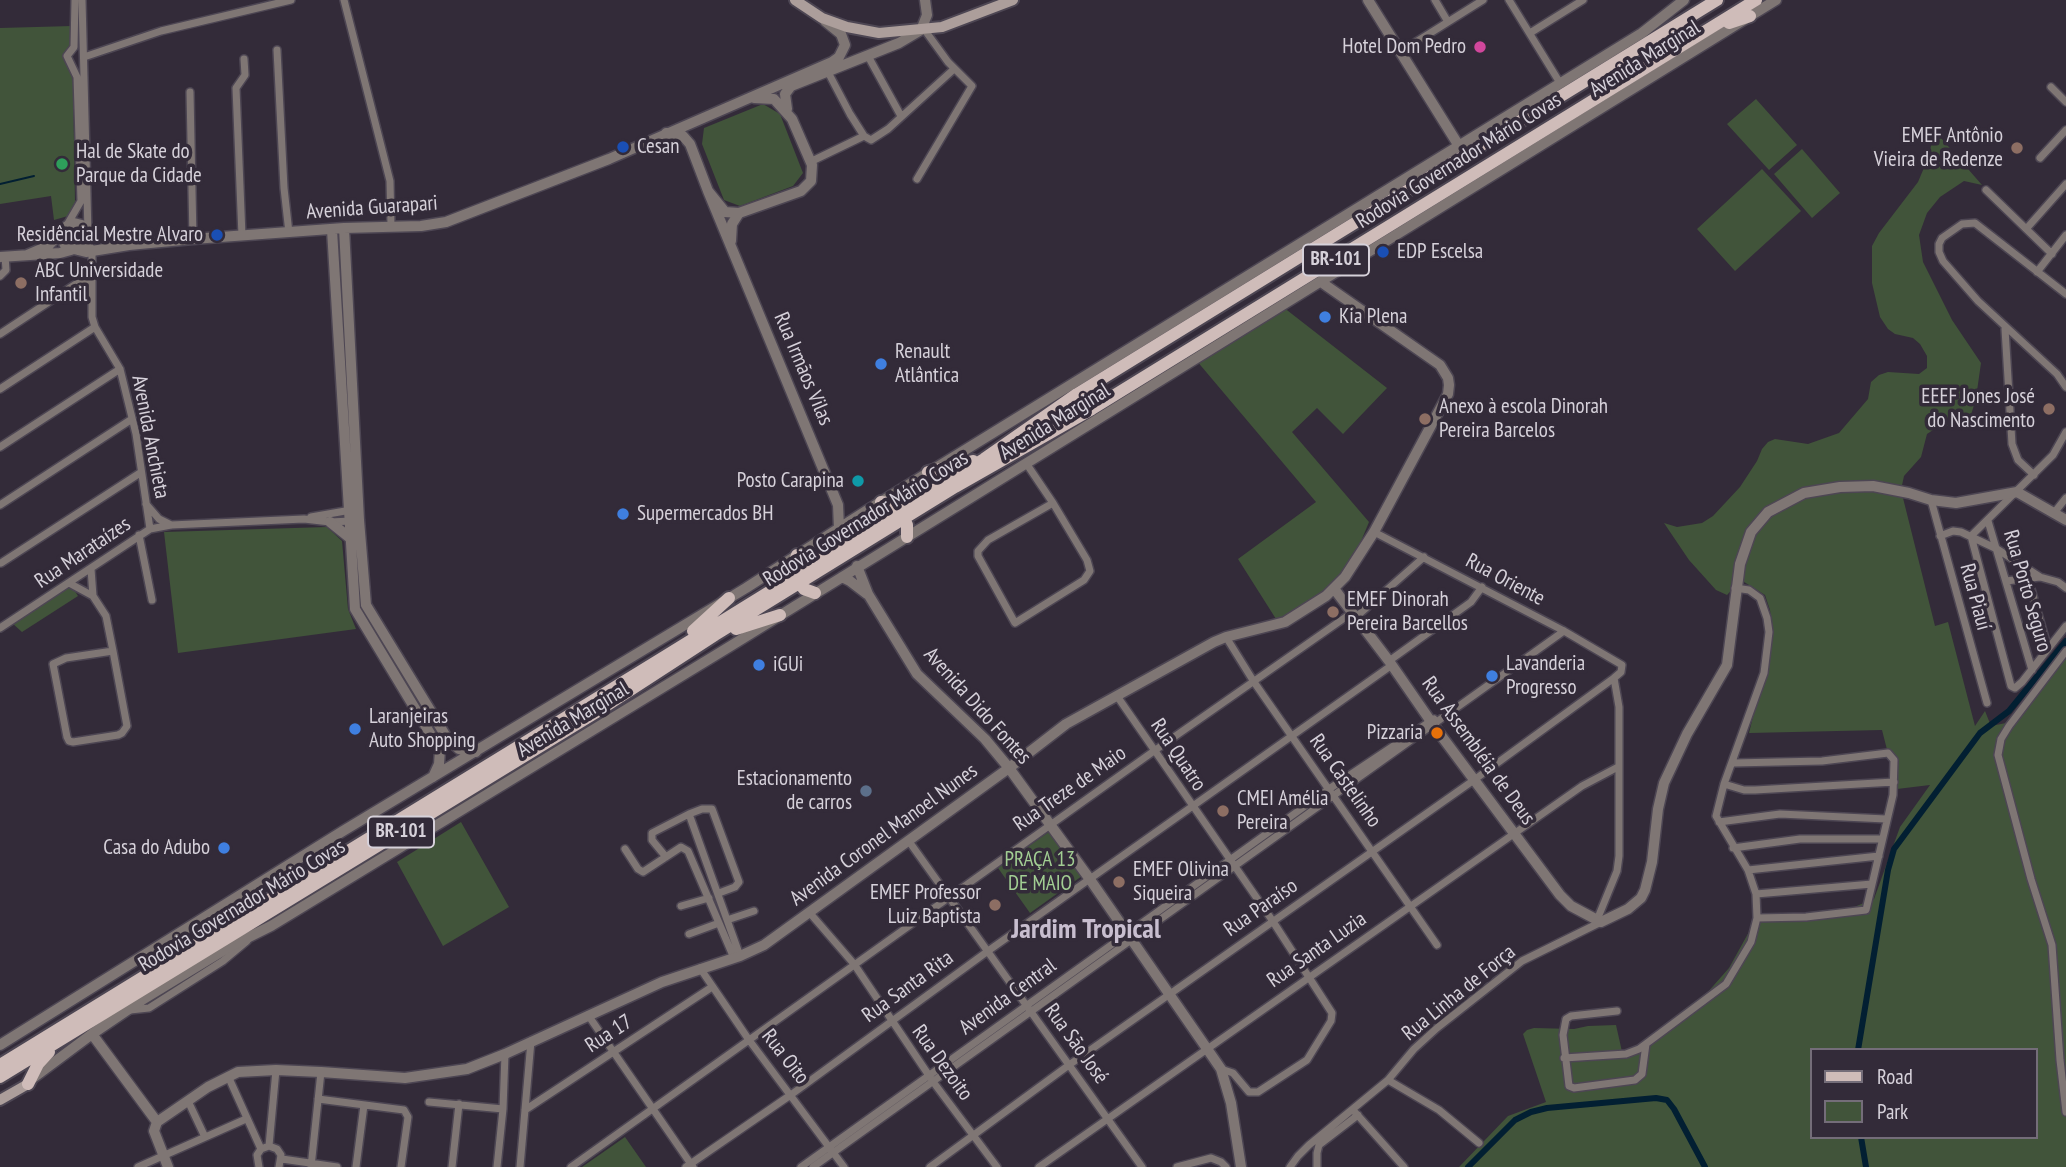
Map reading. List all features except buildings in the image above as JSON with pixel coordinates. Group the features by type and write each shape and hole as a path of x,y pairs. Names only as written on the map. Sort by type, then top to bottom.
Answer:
{"main road":[{"path":"795,0 822,18 847,27 879,33 942,27 1013,0"},
{"name":"Rodovia Governador Mário Covas","path":"902,515 1077,394 1717,0"},
{"name":"Rodovia Governador Mário Covas","path":"0,1065 667,655 902,515 1092,409 1756,0"},
{"path":"1708,29 1750,16"},
{"path":"928,472 984,458"},
{"path":"881,502 889,503 902,515 907,537"},
{"path":"797,555 794,565 797,579 815,593"},
{"name":"Rodovia Governador Mário Covas","path":"0,1077 595,713 797,579"},
{"path":"667,655 729,598"},
{"path":"715,635 780,615"},
{"path":"28,1084 44,1056 72,1032"},
{"name":"Avenida Marginal","path":"0,1100 28,1084"}],"street":[{"path":"27,255 48,246 65,227 81,201 77,77 67,56 74,47 75,0"},
{"name":"Avenida Anchieta","path":"82,0 84,245 91,276 94,327 120,369 132,419 150,529"},
{"path":"74,67 78,66 84,56 161,31 291,0"},
{"path":"344,0 390,181 391,226"},
{"path":"665,133 683,136 690,144 708,191 722,209 739,214 807,188 813,176 810,162 785,104 787,90 791,86 899,43 922,29 927,15 925,0"},
{"path":"1368,0 1459,146"},
{"path":"1435,0 1448,22"},
{"path":"1399,52 1483,0"},
{"path":"1509,0 1560,83"},
{"path":"1530,33 1583,0"},
{"name":"Avenida Marginal","path":"0,1045 1642,33 1684,0"},
{"name":"Avenida Marginal","path":"28,1084 40,1072 126,1011 780,615 1776,0"},
{"path":"690,144 693,129 705,117 839,57 845,45 844,40 841,34 822,18"},
{"path":"917,179 972,86 954,69 922,29"},
{"path":"74,47 84,56"},
{"path":"277,50 289,233"},
{"path":"868,56 901,116"},
{"path":"242,236 236,88 245,75 244,59"},
{"path":"828,72 849,114 864,136 871,140 954,69"},
{"path":"2051,87 2066,102"},
{"path":"190,92 193,239"},
{"path":"748,98 774,99 792,119"},
{"name":"Avenida Guarapari","path":"65,227 78,223 85,227 84,245 106,248 193,239 421,226 459,219 705,117"},
{"path":"2040,158 2066,130"},
{"path":"810,162 864,136"},
{"path":"2027,228 2066,184"},
{"path":"1986,190 2052,254"},
{"name":"Rua Irmãos Vilas","path":"708,191 838,505 839,528"},
{"path":"731,248 730,229 739,214"},
{"path":"2066,294 1975,223 1962,223 1938,244 1943,261 2005,328 2057,374 2066,387"},
{"path":"65,227 62,242 84,245"},
{"path":"344,229 354,515 350,538 355,609 440,750 439,764 433,778"},
{"path":"332,230 354,515 366,605 447,738 459,749 476,752"},
{"path":"2037,272 2052,254 2063,246 2066,235"},
{"path":"0,276 6,270 3,257 60,253 84,245"},
{"path":"0,334 91,276"},
{"name":"Avenida Coronel Manoel Nunes","path":"157,1122 228,1076 248,1071 276,1070 417,1078 467,1069 662,982 764,945 1009,768 1055,731 1226,637 1285,622 1312,607 1335,590 1374,532 1448,394 1448,378 1432,359 1321,282"},
{"path":"0,389 94,327"},
{"path":"2005,328 2011,444 2018,460 2034,475"},
{"path":"0,447 120,369"},
{"path":"0,505 132,419"},
{"path":"1971,537 2053,455 2065,436"},
{"path":"1026,463 1053,503 1087,560 1090,571 1084,580 1014,623 978,556 978,551 988,540 1053,503"},
{"path":"1,563 140,473"},
{"path":"1599,921 1628,909 1645,890 1664,783 1682,743 1727,665 1740,564 1751,532 1768,512 1804,493 1840,487 1873,486 1931,500 1962,503 2017,492 2066,520"},
{"path":"2054,513 2066,498"},
{"name":"Rua Piauí","path":"1931,500 1987,703"},
{"path":"145,503 159,519 171,526"},
{"path":"838,505 856,517"},
{"path":"150,529 354,515"},
{"path":"304,519 330,522 354,515"},
{"name":"Rua Porto Seguro","path":"1988,521 2032,670"},
{"path":"330,522 350,538"},
{"name":"Rua Marataízes","path":"0,628 150,529"},
{"path":"1940,536 1953,531 1971,537 1997,549 2040,578"},
{"name":"Rua Oriente","path":"1374,532 1618,661 1622,668 1614,678"},
{"path":"139,535 152,600"},
{"path":"1971,537 2012,688 2018,687 2066,626"},
{"name":"Rua Treze de Maio","path":"570,1167 1154,751 1354,615 1424,557"},
{"name":"Avenida Dido Fontes","path":"857,566 868,594 917,674 985,739 1009,768 1131,937 1221,1069 1231,1103 1241,1167"},
{"path":"92,569 93,596"},
{"name":"Avenida Dido Fontes","path":"842,577 868,594"},
{"path":"2028,578 2048,649"},
{"path":"2006,581 2040,578 2059,582 2066,588"},
{"path":"69,583 93,596 106,615 113,650 125,730 118,735 69,741 53,664 66,658 113,650"},
{"name":"Rua Santa Rita","path":"690,1166 1089,878 1193,808 1292,736 1471,602 1482,587"},
{"path":"1564,1058 1632,1053 1726,984 1751,942 1757,918 1756,894 1748,870 1716,816 1724,784 1765,673 1769,632 1760,598 1749,590 1735,588"},
{"name":"Rua Assembléia de Deus","path":"1335,590 1565,901 1599,921"},
{"name":"Avenida Central","path":"813,1167 1028,1009 1564,631"},
{"name":"Rua Castelinho","path":"1226,637 1254,682 1437,945"},
{"path":"2066,651 2009,726 2001,739 1998,755 2031,880 2052,944 2066,1111"},
{"path":"1599,921 1617,871 1619,856 1619,707 1614,678"},
{"name":"Rua Paraíso","path":"930,1167 1069,1065 1272,920 1373,852 1614,678"},
{"name":"Rua Quatro","path":"1117,696 1330,1008 1332,1017 1307,1060 1255,1093 1249,1092 1230,1070 1221,1069"},
{"path":"1733,763 1822,761 1888,753 1894,760 1893,794 1867,908 1863,912 1757,918"},
{"name":"Rua Santa Luzia","path":"1039,1167 1582,786 1618,767"},
{"path":"1724,784 1755,790 1894,782"},
{"path":"666,857 652,840 652,833 689,814 712,809 738,877 738,885 719,894"},
{"path":"689,814 719,894 723,922"},
{"path":"1719,822 1780,814 1886,819"},
{"path":"1733,848 1800,839 1882,839"},
{"name":"Rua São José","path":"908,840 1142,1167"},
{"path":"625,849 641,872 646,872 681,848 688,850 737,957"},
{"path":"1748,870 1878,856"},
{"path":"1756,894 1872,884"},
{"path":"681,906 709,898"},
{"path":"689,934 754,911"},
{"name":"Rua Dezoito","path":"809,912 855,964 931,1079 998,1167"},
{"name":"Rua Linha de Força","path":"1290,1167 1303,1150 1355,1112 1388,1080 1425,1037 1522,961 1599,921"},
{"name":"Rua Oito","path":"700,968 749,1040 844,1167"},
{"name":"Rua 17","path":"525,1110 712,987"},
{"path":"1617,1011 1571,1016 1566,1019 1563,1035 1564,1058 1570,1087 1635,1080 1642,1074 1646,1044"},
{"path":"588,1015 653,1107 690,1166"},
{"path":"92,1034 157,1122 154,1131 168,1167"},
{"path":"520,1167 531,1041"},
{"path":"497,1167 505,1054"},
{"path":"255,1166 257,1155 265,1147 276,1070"},
{"path":"311,1165 321,1072"},
{"path":"228,1076 246,1119 265,1147 277,1149 280,1163 337,1167"},
{"name":"Avenida Central","path":"801,1167 931,1079"},
{"path":"1388,1080 1439,1111 1479,1143"},
{"path":"317,1099 400,1108 406,1112 408,1117 401,1167"},
{"path":"188,1101 205,1137"},
{"path":"429,1102 503,1109"},
{"path":"452,1167 459,1104"},
{"path":"356,1167 363,1105"},
{"path":"1317,1167 1319,1145 1355,1112 1404,1167"},
{"path":"138,1167 246,1119"},
{"path":"1177,1167 1211,1158 1226,1167"}],"green space":[{"path":"72,26 75,202 68,216 54,220 51,196 0,204 0,28"},
{"path":"1756,99 1797,145 1769,170 1727,124"},
{"path":"763,104 780,114 803,173 793,186 740,206 724,200 702,144 704,128"},
{"path":"1934,130 1982,185 1964,181 1940,197 1927,213 1919,235 1923,262 1952,320 1981,363 1971,415 1956,426 1939,426 1927,434 1921,457 1904,476 1901,490 1935,626 1948,622 1975,726 1985,711 1991,726 2006,723 2066,654 2066,1167 1459,1167 1508,1116 1546,1102 1523,1034 1527,1030 1616,1025 1623,1056 1699,1002 1729,968 1750,930 1751,923 1839,913 1874,899 1900,827 1930,785 1897,789 1882,730 1749,733 1773,636 1765,595 1741,580 1727,595 1716,590 1689,560 1664,523 1677,527 1702,523 1713,516 1740,487 1768,442 1775,439 1808,444 1839,433 1868,399 1871,382 1879,375 1888,372 1919,374 1927,368 1927,356 1920,344 1913,338 1895,334 1880,317 1872,283 1872,246 1918,182 1929,156"},
{"path":"1802,149 1840,193 1812,218 1774,174"},
{"path":"1762,169 1801,211 1735,271 1697,229"},
{"path":"1283,307 1387,388 1343,434 1317,408 1292,432 1369,522 1357,551 1332,585 1300,611 1276,619 1238,559 1316,502 1196,360"},
{"path":"327,527 342,541 348,609 356,629 178,653 164,532"},
{"path":"71,585 78,596 22,632 12,623"},
{"path":"461,822 509,907 443,946 397,862"},
{"name":"PRAÇA 13 DE MAIO","path":"1050,831 1082,876 1030,913 998,868"},
{"path":"625,1137 646,1167 582,1167"}],"waterway":[{"path":"0,184 34,176"},
{"path":"1858,1048 1888,870 1894,849 1980,733 2009,711 2066,641"},
{"path":"1468,1167 1515,1120 1531,1112 1547,1108 1656,1098 1667,1100 1674,1109 1705,1167"},
{"path":"1861,1139 1866,1167"}],"place":[{"name":"Hotel Dom Pedro","path":"1480,47"},
{"name":"Cesan","path":"623,147"},
{"name":"EMEF Antônio Vieira de Redenze","path":"2017,148"},
{"name":"Hal de Skate do Parque da Cidade","path":"62,164"},
{"name":"Residêncial Mestre Alvaro","path":"217,235"},
{"name":"EDP Escelsa","path":"1383,252"},
{"name":"ABC Universidade Infantil","path":"21,283"},
{"name":"Kia Plena","path":"1325,317"},
{"name":"Renault Atlântica","path":"881,364"},
{"name":"EEEF Jones José do Nascimento","path":"2049,409"},
{"name":"Anexo à escola Dinorah Pereira Barcelos","path":"1425,419"},
{"name":"Posto Carapina","path":"858,481"},
{"name":"Supermercados BH","path":"623,514"},
{"name":"EMEF Dinorah Pereira Barcellos","path":"1333,612"},
{"name":"iGUi","path":"759,665"},
{"name":"Lavanderia Progresso","path":"1492,676"},
{"name":"Laranjeiras Auto Shopping","path":"355,729"},
{"name":"Pizzaria","path":"1437,733"},
{"name":"Estacionamento de carros","path":"866,791"},
{"name":"CMEI Amélia Pereira","path":"1223,811"},
{"name":"Casa do Adubo","path":"224,848"},
{"name":"EMEF Olivina Siqueira","path":"1119,882"},
{"name":"EMEF Professor Luiz Baptista","path":"995,905"}],"district":[{"name":"Jardim Tropical","path":"1086,930"}]}
